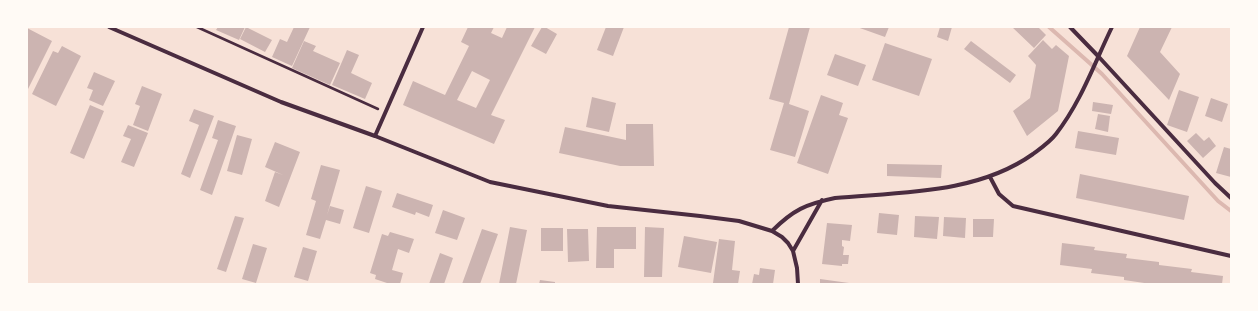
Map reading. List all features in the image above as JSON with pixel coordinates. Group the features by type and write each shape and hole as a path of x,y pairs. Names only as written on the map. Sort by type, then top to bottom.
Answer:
{"street":[{"path":"109,27 281,102 375,136 490,182 608,206 739,221 772,231 782,237 793,251 797,268 798,284"},
{"path":"375,136 423,27"},
{"path":"1070,27 1215,183 1231,198"},
{"path":"772,231 787,216 822,200 943,189 962,185 990,176 1010,168 1027,158 1055,136 1070,114 1085,87 1112,27"},
{"path":"990,176 999,194 1013,206 1231,256"},
{"path":"793,251 822,200"}],"path":[{"path":"197,27 386,113"}],"building":[{"path":"218,27 245,27 239,40 216,30"},
{"path":"246,27 272,40 265,52 240,39"},
{"path":"294,27 310,27 292,66 272,57 280,39 287,42"},
{"path":"468,27 494,27 491,33 502,38 507,27 535,27 491,115 505,120 494,144 403,105 413,81 445,95 469,46 461,42","holes":["472,71 490,80 476,108 457,100"]},
{"path":"542,27 545,27 557,34 546,54 531,46"},
{"path":"606,27 624,27 613,56 597,50"},
{"path":"789,27 810,27 789,104 809,111 795,157 770,150 784,103 769,99"},
{"path":"857,27 889,27 885,37"},
{"path":"940,27 952,27 948,41 937,37"},
{"path":"1012,27 1038,27 1046,35 1034,48"},
{"path":"1140,27 1172,27 1160,52 1180,74 1169,100 1127,56"},
{"path":"27,28 52,41 27,91"},
{"path":"1043,40 1052,49 1056,45 1069,56 1058,111 1027,136 1013,111 1030,98 1036,65 1028,56"},
{"path":"304,41 316,46 313,51 340,63 330,85 292,68"},
{"path":"971,41 1016,75 1010,83 964,49"},
{"path":"885,43 932,59 919,96 872,80"},
{"path":"62,46 81,56 56,106 32,94 53,51 58,53"},
{"path":"347,50 359,55 351,73 372,83 365,99 332,85"},
{"path":"835,54 866,65 858,86 827,75"},
{"path":"94,72 115,81 103,106 89,100 93,90 87,88"},
{"path":"142,86 162,94 148,131 133,125 140,106 135,104"},
{"path":"1179,90 1199,97 1187,132 1167,125"},
{"path":"821,95 843,103 839,115 848,118 828,174 797,163"},
{"path":"592,97 616,103 609,132 586,127"},
{"path":"1211,98 1228,104 1222,122 1205,116"},
{"path":"1093,102 1113,105 1111,114 1092,111"},
{"path":"90,105 104,111 84,159 70,153"},
{"path":"194,109 214,116 190,178 181,174 199,125 189,121"},
{"path":"1098,114 1110,116 1108,132 1095,129"},
{"path":"218,120 236,126 212,195 200,190 218,140 212,138"},
{"path":"626,124 653,124 654,166 620,166 559,153 565,127 626,140"},
{"path":"128,125 148,133 134,167 121,162 131,139 123,136"},
{"path":"1078,131 1119,138 1116,155 1075,148"},
{"path":"1196,133 1204,141 1209,137 1216,146 1203,158 1187,141"},
{"path":"237,135 252,139 242,175 227,171"},
{"path":"275,142 300,152 279,207 265,201 275,172 283,175 265,167"},
{"path":"1224,147 1231,149 1231,177 1216,173"},
{"path":"887,164 942,165 941,178 887,176"},
{"path":"321,165 340,170 327,215 330,206 344,210 340,224 326,220 320,239 306,235 316,201 311,199"},
{"path":"1080,174 1189,196 1184,220 1076,198"},
{"path":"366,186 382,191 369,233 353,228"},
{"path":"397,193 433,205 429,217 416,212 415,215 392,207"},
{"path":"443,210 465,218 457,240 435,233"},
{"path":"879,213 899,215 897,235 877,233"},
{"path":"235,216 244,218 226,272 217,269"},
{"path":"915,216 939,217 937,239 914,237"},
{"path":"944,217 966,218 965,238 943,236"},
{"path":"973,219 994,219 993,237 973,237"},
{"path":"827,223 852,225 850,241 842,240 842,246 844,247 843,255 849,255 848,264 842,264 842,266 822,264"},
{"path":"510,227 527,230 516,284 499,284"},
{"path":"597,227 636,227 636,249 614,249 614,268 596,268"},
{"path":"645,227 664,228 662,277 644,277"},
{"path":"541,228 563,228 563,251 541,251"},
{"path":"482,229 498,234 480,284 462,284"},
{"path":"567,229 588,229 589,261 568,262"},
{"path":"390,232 414,239 409,253 398,249 392,270 403,273 400,284 390,284 375,279 376,275 370,273 382,234 388,236"},
{"path":"684,236 717,242 711,273 678,267"},
{"path":"719,239 735,241 732,270 740,271 738,284 713,283"},
{"path":"1062,243 1095,247 1094,250 1127,254 1126,258 1159,262 1159,265 1192,269 1191,272 1223,276 1222,284 1151,284 1124,280 1124,277 1091,273 1092,269 1060,265"},
{"path":"253,244 267,248 256,283 242,279"},
{"path":"303,247 317,251 308,281 294,277"},
{"path":"440,253 453,258 444,284 429,284"},
{"path":"760,268 775,270 773,284 752,284 754,274 759,275"},
{"path":"820,279 849,283 849,284 820,284"},
{"path":"540,280 555,282 555,284 539,284"}],"waterway":[{"path":"1049,27 1102,74 1218,201 1231,211"}]}
